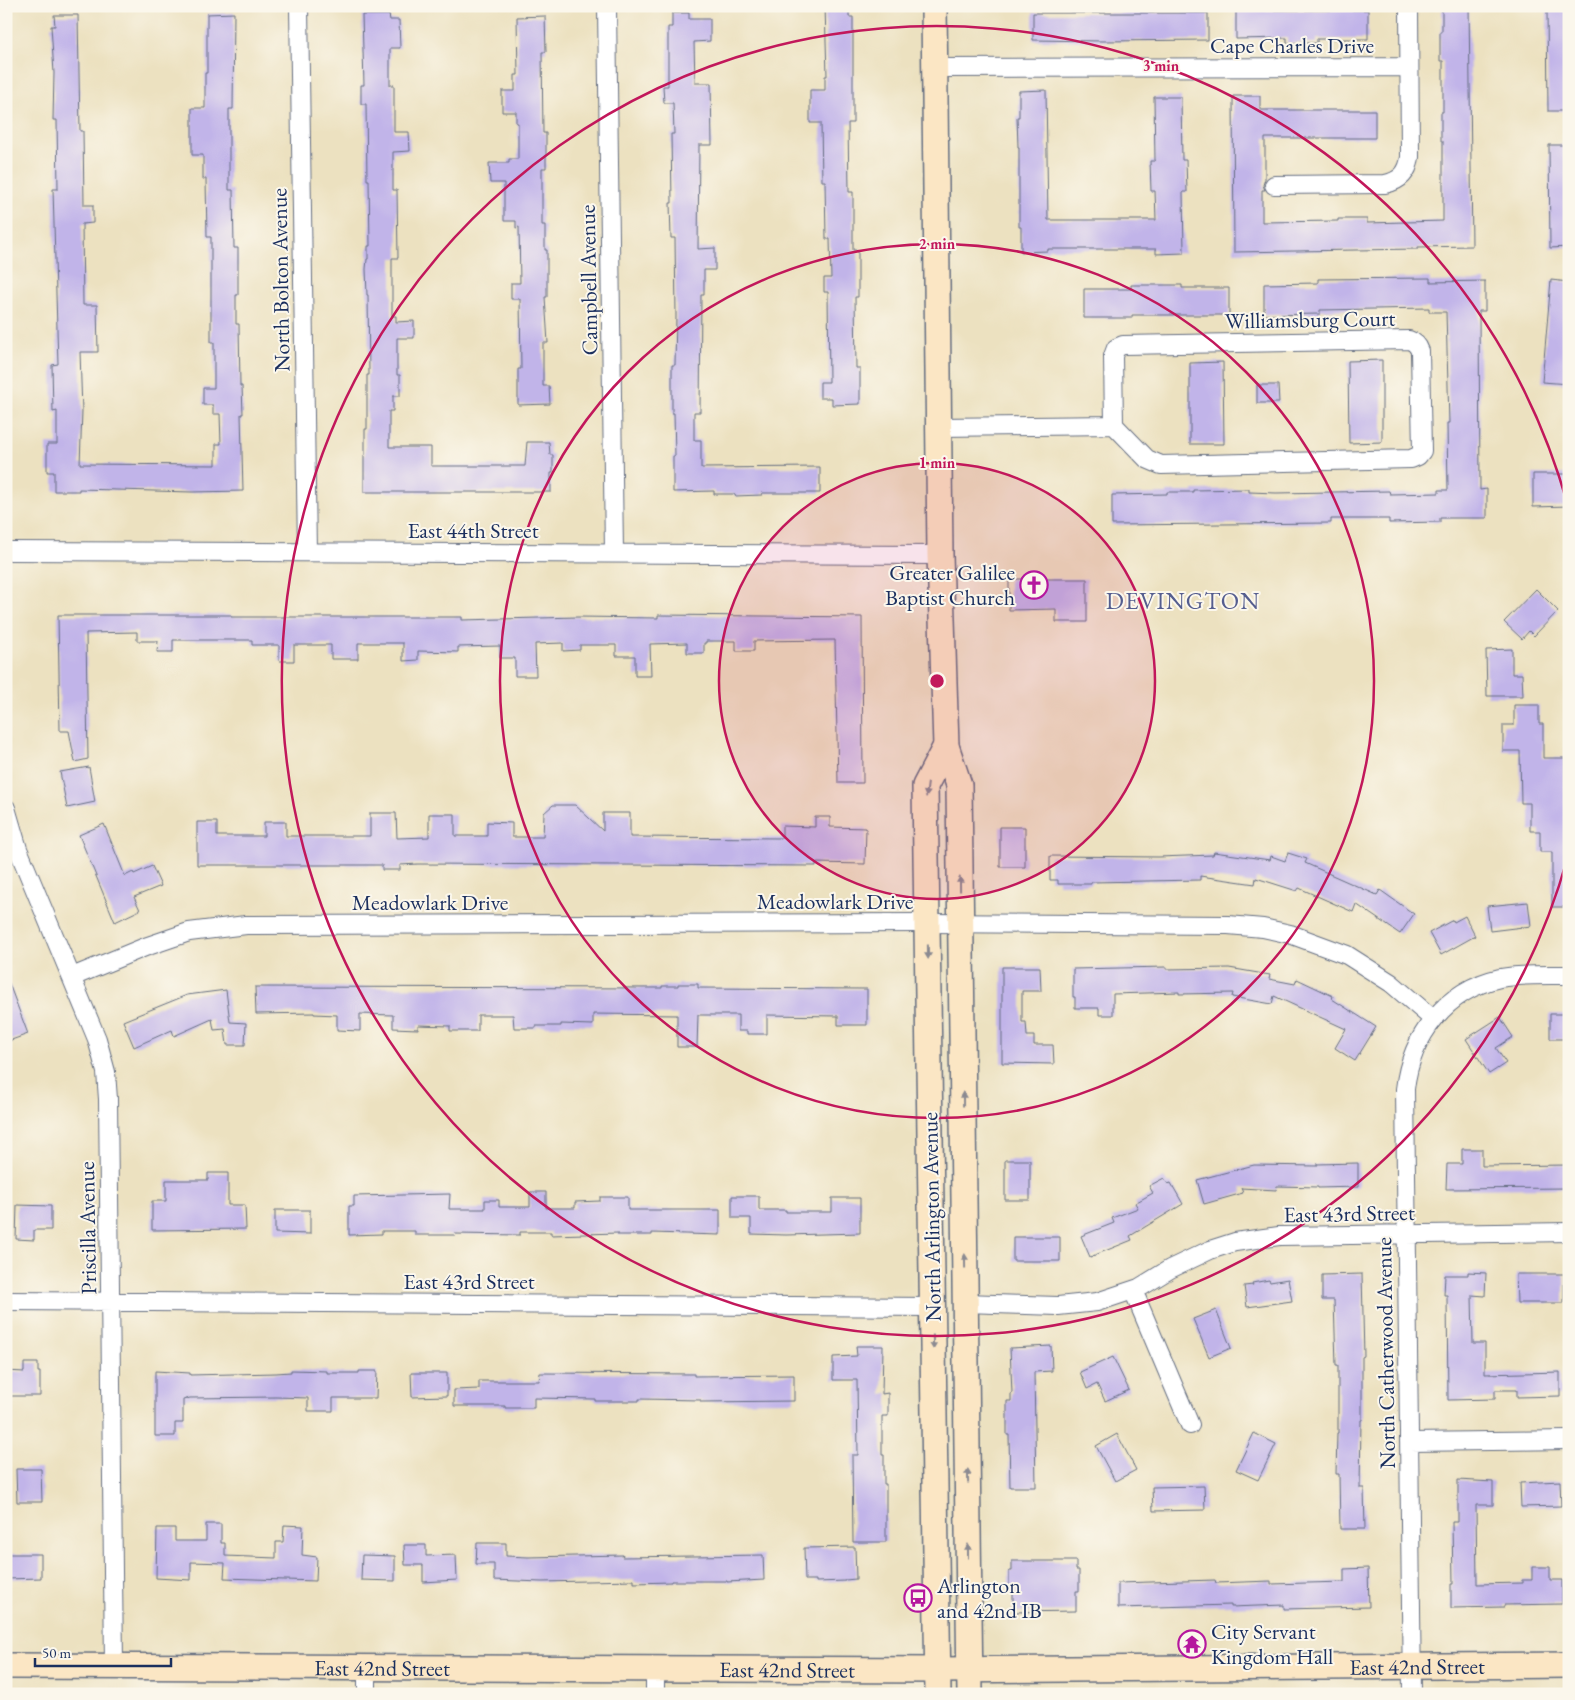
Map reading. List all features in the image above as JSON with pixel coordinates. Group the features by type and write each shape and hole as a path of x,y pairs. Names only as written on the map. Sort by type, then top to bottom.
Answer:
{"main road":[{"name":"North Arlington Avenue","path":"934,6 940,555 946,746 959,785 970,1694"},
{"name":"North Arlington Avenue","path":"938,1682 925,786 946,746"},
{"name":"East 42nd Street","path":"6,1666 655,1669 938,1682 969,1669 1569,1665"}],"street":[{"name":"North Bolton Avenue","path":"298,6 306,552"},
{"name":"Campbell Avenue","path":"607,6 614,553"},
{"path":"1274,184 1385,184 1398,180 1403,176 1408,168 1410,157 1409,6"},
{"name":"Cape Charles Drive","path":"934,68 1409,67"},
{"name":"Williamsburg Court","path":"1409,340 1414,342 1420,351 1422,451 1418,456 1411,459 1160,464 1147,459 1114,424 1113,356 1116,348 1123,346 1409,340"},
{"path":"939,427 1114,424"},
{"name":"East 44th Street","path":"6,551 940,555"},
{"name":"Priscilla Avenue","path":"6,808 18,848 97,1039 106,1079 114,1666"},
{"name":"Meadowlark Drive","path":"72,977 145,947 189,932 246,925 928,923 1228,925 1263,928 1290,934 1347,955 1391,983 1433,1019"},
{"path":"1433,1019 1467,991 1500,978 1526,975 1569,975"},
{"name":"North Catherwood Avenue","path":"1412,1694 1406,1081 1415,1049 1423,1032 1433,1019"},
{"name":"East 43rd Street","path":"965,1304 1058,1306 1089,1304 1148,1284 1170,1269 1193,1257 1235,1242 1279,1236 1569,1232"},
{"path":"1133,1290 1190,1425"},
{"name":"East 43rd Street","path":"6,1301 932,1307"},
{"path":"1409,1442 1569,1440"},
{"path":"367,1667 367,1694"},
{"path":"655,1669 656,1694"}],"building":[{"path":"825,6 849,6 849,17 853,17 853,123 848,123 849,192 853,192 853,250 858,250 858,297 855,297 856,368 860,368 860,404 832,405 832,398 820,398 820,382 829,382 828,292 824,292 824,278 831,278 830,239 826,239 821,123 810,123 810,90 825,90 825,76 827,76"},
{"path":"1442,6 1469,6 1472,246 1418,247 1418,249 1234,252 1233,96 1260,96 1260,110 1375,110 1375,138 1265,138 1265,179 1263,185 1265,190 1262,190 1262,222 1338,221 1338,219 1367,219 1367,223 1443,221 1441,112 1443,112 1443,61 1440,61"},
{"path":"1547,9 1569,9 1569,111 1548,111"},
{"path":"1236,10 1368,10 1368,39 1317,39 1317,43 1287,43 1287,38 1236,39"},
{"path":"234,13 233,109 229,109 229,190 233,190 234,248 238,248 236,324 239,324 240,386 242,386 243,491 192,492 79,489 79,491 54,491 54,472 47,472 47,444 57,444 57,411 53,412 52,365 58,364 53,189 58,189 57,120 53,120 54,73 51,26 55,26 54,15 78,15 80,131 83,131 84,205 93,205 93,223 82,224 83,305 97,305 98,352 80,352 82,411 80,464 216,465 216,444 221,444 220,414 213,414 213,405 203,405 203,388 214,388 214,342 211,342 211,237 207,237 206,179 203,179 203,155 192,155 192,108 205,108 207,14"},
{"path":"672,13 689,13 689,19 710,19 710,41 694,42 695,83 711,83 712,145 699,145 698,249 715,248 715,270 704,270 704,295 701,295 700,412 694,412 694,440 701,440 701,468 820,467 820,493 762,493 762,495 735,496 735,494 714,494 714,491 673,492 673,456 675,456 674,413 672,413 672,365 675,365 676,316 675,238 671,238 670,203 672,203 671,134 674,134 673,103 664,103 663,86 668,86 668,27 672,27"},
{"path":"1033,13 1208,13 1208,40 1033,40"},
{"path":"362,15 389,15 390,20 399,20 400,48 390,48 390,85 394,85 394,132 409,132 410,151 393,152 393,190 397,190 398,258 392,258 392,316 396,316 396,322 414,321 414,338 397,338 397,375 400,375 400,396 393,396 393,411 389,411 389,447 431,447 431,466 525,466 527,442 549,442 550,455 553,455 551,492 364,492 367,375 369,375 366,269 368,246 370,246 366,104 361,104 361,85 364,85"},
{"path":"545,16 546,52 542,52 543,133 546,133 546,168 542,168 542,225 545,225 545,250 547,250 547,297 545,297 548,343 543,343 543,386 549,386 550,404 518,405 518,369 521,369 520,299 511,299 511,283 520,283 519,227 516,228 516,221 504,221 504,183 490,183 489,163 509,163 509,159 518,159 518,123 516,123 516,112 502,112 502,91 515,91 515,75 518,75 517,17"},
{"path":"1046,90 1048,220 1156,220 1155,191 1151,191 1150,161 1155,161 1154,97 1181,97 1182,160 1186,160 1187,192 1183,192 1184,253 1156,254 1156,249 1048,249 1048,251 1021,252 1017,117 1019,117 1019,91"},
{"path":"1549,145 1569,145 1569,247 1550,248"},
{"path":"1430,278 1430,282 1485,281 1485,311 1479,311 1480,490 1487,489 1487,518 1440,518 1440,522 1389,523 1389,519 1331,519 1331,523 1112,525 1112,495 1249,489 1249,492 1276,493 1389,491 1390,494 1439,493 1439,490 1448,490 1447,423 1449,423 1446,312 1429,312 1429,308 1320,310 1320,314 1264,315 1264,284 1318,283 1318,279"},
{"path":"1551,280 1569,282 1569,384 1542,382"},
{"path":"1131,285 1182,285 1182,288 1229,288 1229,315 1132,315 1132,318 1084,318 1084,289 1131,289"},
{"path":"1382,360 1382,442 1349,443 1348,361"},
{"path":"1223,362 1224,444 1190,444 1190,363"},
{"path":"1257,385 1278,385 1279,403 1257,403"},
{"path":"1533,474 1569,474 1569,506 1533,507"},
{"path":"1009,579 1087,579 1087,622 1056,622 1056,609 1009,610"},
{"path":"1536,589 1558,611 1534,636 1529,631 1522,639 1504,622"},
{"path":"58,615 462,617 462,620 578,617 658,618 658,615 862,617 863,783 838,783 835,640 754,641 754,651 736,651 736,641 706,641 704,643 704,653 687,653 687,643 650,644 651,676 635,676 635,656 616,656 616,645 580,645 580,650 563,651 563,643 535,644 536,676 515,676 515,658 500,658 500,646 458,647 458,652 418,651 418,660 403,661 403,643 358,643 358,659 331,659 331,645 294,645 294,661 279,661 279,645 252,645 252,640 173,640 173,652 157,652 158,641 137,641 137,632 86,633 88,759 75,762 69,731 60,731"},
{"path":"1512,649 1512,674 1522,674 1523,696 1487,696 1486,650"},
{"path":"1514,705 1539,705 1539,724 1543,724 1543,758 1565,758 1566,809 1569,809 1569,834 1567,834 1569,907 1552,907 1552,852 1540,852 1540,831 1530,831 1530,803 1521,803 1520,751 1503,751 1503,725 1514,725"},
{"path":"89,767 95,802 67,808 60,772"},
{"path":"553,805 575,805 603,831 603,813 630,813 630,837 782,838 782,826 815,827 815,817 830,817 830,827 866,828 865,864 816,863 816,866 418,864 400,865 400,870 382,870 382,865 197,865 197,822 217,822 217,836 264,836 264,822 286,822 286,836 370,836 370,813 396,813 397,838 429,837 429,814 455,814 455,836 487,836 487,822 512,823 512,837 543,837 544,813"},
{"path":"104,824 125,876 152,866 161,886 134,897 140,910 115,922 79,835"},
{"path":"1000,827 1025,827 1025,867 1000,867"},
{"path":"1214,852 1270,860 1271,856 1285,861 1288,853 1307,859 1305,863 1377,895 1380,890 1414,914 1400,934 1356,904 1353,912 1299,888 1297,891 1256,878 1255,884 1200,876 1200,880 1091,882 1091,884 1058,884 1058,880 1050,880 1050,856 1159,857 1213,855"},
{"path":"1528,902 1531,926 1490,931 1487,906"},
{"path":"1465,916 1475,936 1441,955 1429,933 1453,920 1454,922"},
{"path":"1002,967 1040,967 1041,991 1022,991 1022,1022 1026,1022 1027,1036 1034,1036 1034,1045 1053,1045 1054,1064 1002,1063"},
{"path":"1166,967 1166,969 1229,968 1270,975 1269,979 1295,984 1297,979 1333,996 1332,999 1376,1027 1355,1061 1335,1048 1346,1029 1274,996 1272,1004 1232,997 1233,993 1113,994 1113,1015 1099,1015 1099,1008 1075,1008 1073,969"},
{"path":"6,981 8,981 28,1034 6,1042"},
{"path":"678,984 698,984 698,988 867,989 867,1025 838,1025 838,1016 767,1015 767,1034 747,1034 747,1031 738,1031 738,1015 698,1015 697,1047 677,1047 677,1015 593,1014 593,1025 561,1024 561,1026 514,1028 513,1015 478,1015 478,1031 450,1031 450,1026 418,1025 418,1029 393,1028 393,1015 360,1014 360,1031 337,1030 337,1015 314,1013 256,1014 255,987 662,988 662,986 678,986"},
{"path":"226,990 230,1022 246,1023 245,1045 227,1045 225,1029 214,1030 212,1019 174,1036 172,1030 134,1047 123,1021 187,995"},
{"path":"1550,1014 1569,1014 1569,1039 1550,1039"},
{"path":"1500,1017 1513,1037 1496,1048 1506,1063 1489,1074 1466,1039"},
{"path":"1462,1149 1482,1149 1482,1166 1569,1165 1569,1188 1446,1189 1447,1164 1462,1164"},
{"path":"1005,1160 1030,1160 1030,1200 1005,1200"},
{"path":"1358,1163 1358,1187 1277,1186 1276,1190 1241,1188 1243,1193 1204,1204 1197,1180 1254,1165 1317,1166 1317,1164"},
{"path":"208,1173 228,1173 228,1205 245,1205 246,1229 152,1230 152,1201 166,1201 166,1180 208,1180"},
{"path":"1164,1178 1168,1184 1171,1183 1183,1204 1130,1236 1132,1240 1090,1257 1081,1236 1114,1223 1112,1218 1138,1208 1135,1203 1153,1193 1149,1186"},
{"path":"530,1192 546,1192 546,1208 575,1208 575,1202 600,1201 600,1197 628,1197 628,1210 720,1210 720,1235 652,1233 652,1235 618,1235 618,1233 551,1235 551,1232 520,1232 520,1235 415,1235 415,1231 382,1231 382,1234 349,1235 349,1206 354,1206 354,1196 450,1194 449,1209 485,1209 485,1200 499,1200 499,1207 530,1207"},
{"path":"732,1196 759,1196 759,1210 786,1210 786,1212 832,1212 832,1198 860,1198 860,1233 751,1234 751,1218 732,1218"},
{"path":"17,1205 51,1206 51,1230 34,1230 34,1240 16,1239"},
{"path":"275,1210 310,1210 310,1234 275,1233"},
{"path":"1013,1237 1060,1237 1060,1261 1013,1261"},
{"path":"1468,1272 1486,1273 1485,1296 1472,1295 1473,1343 1485,1343 1485,1374 1560,1372 1560,1396 1517,1397 1517,1390 1495,1390 1495,1399 1448,1400 1447,1295 1444,1295 1445,1275 1468,1275"},
{"path":"1362,1274 1364,1356 1362,1357 1360,1488 1364,1488 1365,1529 1340,1529 1339,1474 1336,1474 1338,1365 1336,1365 1334,1300 1322,1300 1322,1275"},
{"path":"1516,1274 1564,1274 1564,1303 1517,1303"},
{"path":"1288,1279 1292,1301 1247,1307 1244,1286 1269,1280 1270,1282"},
{"path":"1216,1310 1231,1348 1209,1357 1193,1319"},
{"path":"856,1346 883,1346 882,1394 888,1393 888,1416 882,1416 882,1455 884,1455 884,1484 886,1484 886,1542 853,1542 852,1455 858,1455 857,1380 833,1380 833,1357 857,1356"},
{"path":"1051,1346 1052,1371 1034,1372 1036,1487 1010,1487 1007,1401 1011,1401 1012,1393 1010,1348"},
{"path":"1113,1357 1129,1390 1105,1401 1097,1384 1087,1389 1080,1372"},
{"path":"24,1363 38,1363 40,1396 6,1396 6,1371 24,1372"},
{"path":"291,1370 327,1371 327,1373 377,1371 376,1398 333,1398 333,1411 308,1411 308,1398 190,1398 183,1400 183,1423 175,1423 175,1436 155,1436 155,1371 190,1373 190,1375 276,1373 291,1372"},
{"path":"411,1373 447,1373 447,1396 412,1397"},
{"path":"540,1373 694,1374 694,1376 794,1375 794,1401 701,1402 701,1400 639,1399 639,1401 595,1401 595,1399 534,1398 534,1408 454,1406 454,1390 479,1389 479,1381 539,1381"},
{"path":"1254,1433 1276,1444 1258,1480 1236,1470"},
{"path":"1117,1434 1136,1470 1115,1481 1096,1446"},
{"path":"16,1469 41,1469 42,1502 17,1502"},
{"path":"1458,1480 1493,1482 1493,1505 1476,1505 1477,1584 1522,1583 1522,1580 1532,1580 1532,1567 1550,1567 1550,1580 1562,1580 1562,1604 1451,1608 1451,1584 1453,1584 1452,1522 1458,1522"},
{"path":"1560,1481 1561,1506 1521,1507 1520,1483"},
{"path":"1204,1486 1205,1510 1153,1511 1152,1487"},
{"path":"206,1524 221,1524 221,1543 225,1543 225,1556 276,1558 276,1542 283,1542 284,1525 303,1526 302,1555 317,1557 316,1581 224,1578 225,1563 191,1562 191,1580 156,1578 157,1528 175,1528 175,1541 206,1541"},
{"path":"477,1543 506,1543 506,1556 528,1557 763,1555 764,1580 634,1583 634,1580 541,1582 494,1580 494,1564 476,1564"},
{"path":"404,1545 426,1545 426,1556 456,1555 457,1580 423,1582 423,1565 405,1565"},
{"path":"855,1547 856,1579 816,1582 816,1580 805,1580 804,1548"},
{"path":"6,1554 41,1554 41,1578 6,1579"},
{"path":"362,1555 395,1556 395,1581 361,1580"},
{"path":"1012,1561 1076,1561 1076,1570 1079,1570 1079,1591 1076,1591 1076,1611 1013,1612 1013,1592 1009,1592 1009,1571 1012,1571"},
{"path":"1368,1568 1369,1607 1284,1609 1284,1605 1231,1607 1231,1605 1118,1608 1118,1583 1215,1580 1216,1583 1271,1581 1271,1584 1344,1582 1344,1569"}],"place":[{"name":"Greater Galilee Baptist Church","path":"1034,585"},
{"name":"Arlington and 42nd IB","path":"918,1598"},
{"name":"City Servant Kingdom Hall","path":"1192,1644"}],"district":[{"name":"DEVINGTON","path":"1183,601"}]}
